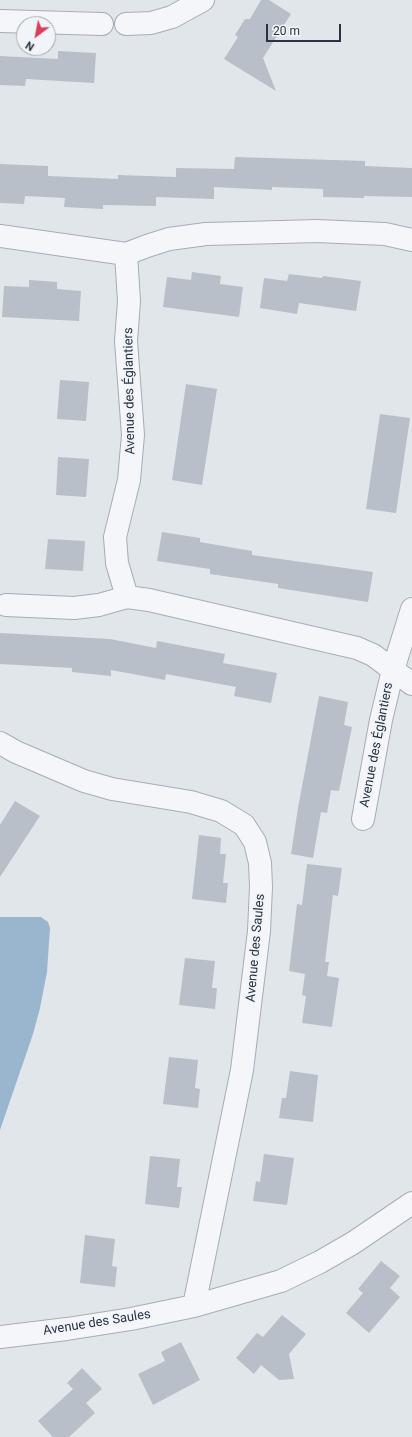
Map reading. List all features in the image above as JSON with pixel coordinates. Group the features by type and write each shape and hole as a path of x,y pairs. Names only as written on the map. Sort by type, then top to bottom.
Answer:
{"street":[{"path":"126,24 151,23 172,17 203,0"},
{"path":"0,21 102,24"},
{"path":"0,236 126,254 169,240 206,234 317,231 385,234 412,240"},
{"name":"Avenue des Églantiers","path":"126,254 129,301 127,347 133,436 129,480 115,537 117,563 127,597"},
{"name":"Avenue des Églantiers","path":"6,605 74,608 99,605 127,597 357,648 373,655 412,684"},
{"name":"Avenue des Églantiers","path":"363,819 381,720 393,670 412,609"},
{"name":"Avenue des Saules","path":"0,743 16,752 84,781 112,789 191,802 222,811 244,825 256,842 261,875 260,930 242,1070 194,1306"},
{"name":"Avenue des Saules","path":"0,1336 67,1330 131,1319 194,1306 281,1281 352,1244 412,1203"}],"water":[{"path":"0,917 41,917 48,922 50,928 47,972 40,1008 33,1034 0,1130"}],"building":[{"path":"261,0 269,0 291,14 263,58 276,91 224,59 238,37 235,35 245,19 250,19"},
{"path":"58,51 96,53 94,83 26,79 25,86 0,85 0,56 58,59"},
{"path":"235,157 365,161 365,166 412,168 412,197 323,197 323,189 272,187 272,190 214,187 214,199 156,197 156,206 103,205 103,209 64,207 65,198 25,196 24,204 0,203 0,164 48,166 48,176 118,179 118,175 176,177 176,168 234,169"},
{"path":"192,272 221,276 220,284 243,287 239,317 163,307 167,277 191,280"},
{"path":"289,274 322,278 323,276 361,281 356,311 299,303 297,314 260,308 264,278 287,281"},
{"path":"29,280 57,282 57,289 81,291 79,321 2,317 4,286 29,287"},
{"path":"60,380 89,382 86,421 57,419"},
{"path":"186,384 217,389 202,485 172,480"},
{"path":"380,414 410,418 396,513 366,509"},
{"path":"58,457 89,459 86,497 56,495"},
{"path":"162,532 200,538 200,542 252,551 252,555 373,572 368,602 278,588 278,584 210,574 210,569 157,561"},
{"path":"48,539 85,541 83,571 45,569"},
{"path":"0,633 110,639 156,648 157,641 225,654 223,663 277,673 271,703 234,696 236,687 166,674 165,680 111,670 111,676 72,672 72,668 0,664"},
{"path":"319,696 348,702 344,725 352,727 339,791 331,790 327,813 321,812 313,858 291,854"},
{"path":"15,801 40,816 0,877 0,825"},
{"path":"199,835 221,838 220,854 226,854 223,883 228,883 226,903 192,899"},
{"path":"307,864 342,868 338,896 333,895 325,962 329,962 327,976 339,978 332,1027 302,1023 306,996 302,995 305,974 289,971 297,904 302,905"},
{"path":"185,958 215,961 212,988 217,988 215,1009 179,1005"},
{"path":"169,1057 198,1060 195,1088 200,1089 198,1108 163,1104"},
{"path":"290,1071 318,1075 313,1122 279,1118 282,1098 286,1098"},
{"path":"264,1154 294,1158 287,1205 253,1201 256,1181 260,1182"},
{"path":"150,1156 180,1159 177,1187 182,1187 179,1208 145,1204"},
{"path":"85,1235 115,1239 112,1266 117,1267 115,1287 80,1283"},
{"path":"381,1261 400,1276 390,1288 400,1297 369,1333 346,1313 363,1293 358,1289"},
{"path":"282,1315 306,1334 289,1354 294,1379 279,1380 261,1365 254,1374 236,1358 257,1333 263,1337"},
{"path":"181,1342 200,1380 153,1405 138,1374 165,1361 161,1352"},
{"path":"82,1368 102,1389 86,1403 95,1413 69,1437 53,1437 38,1421 73,1389 67,1383"}]}
